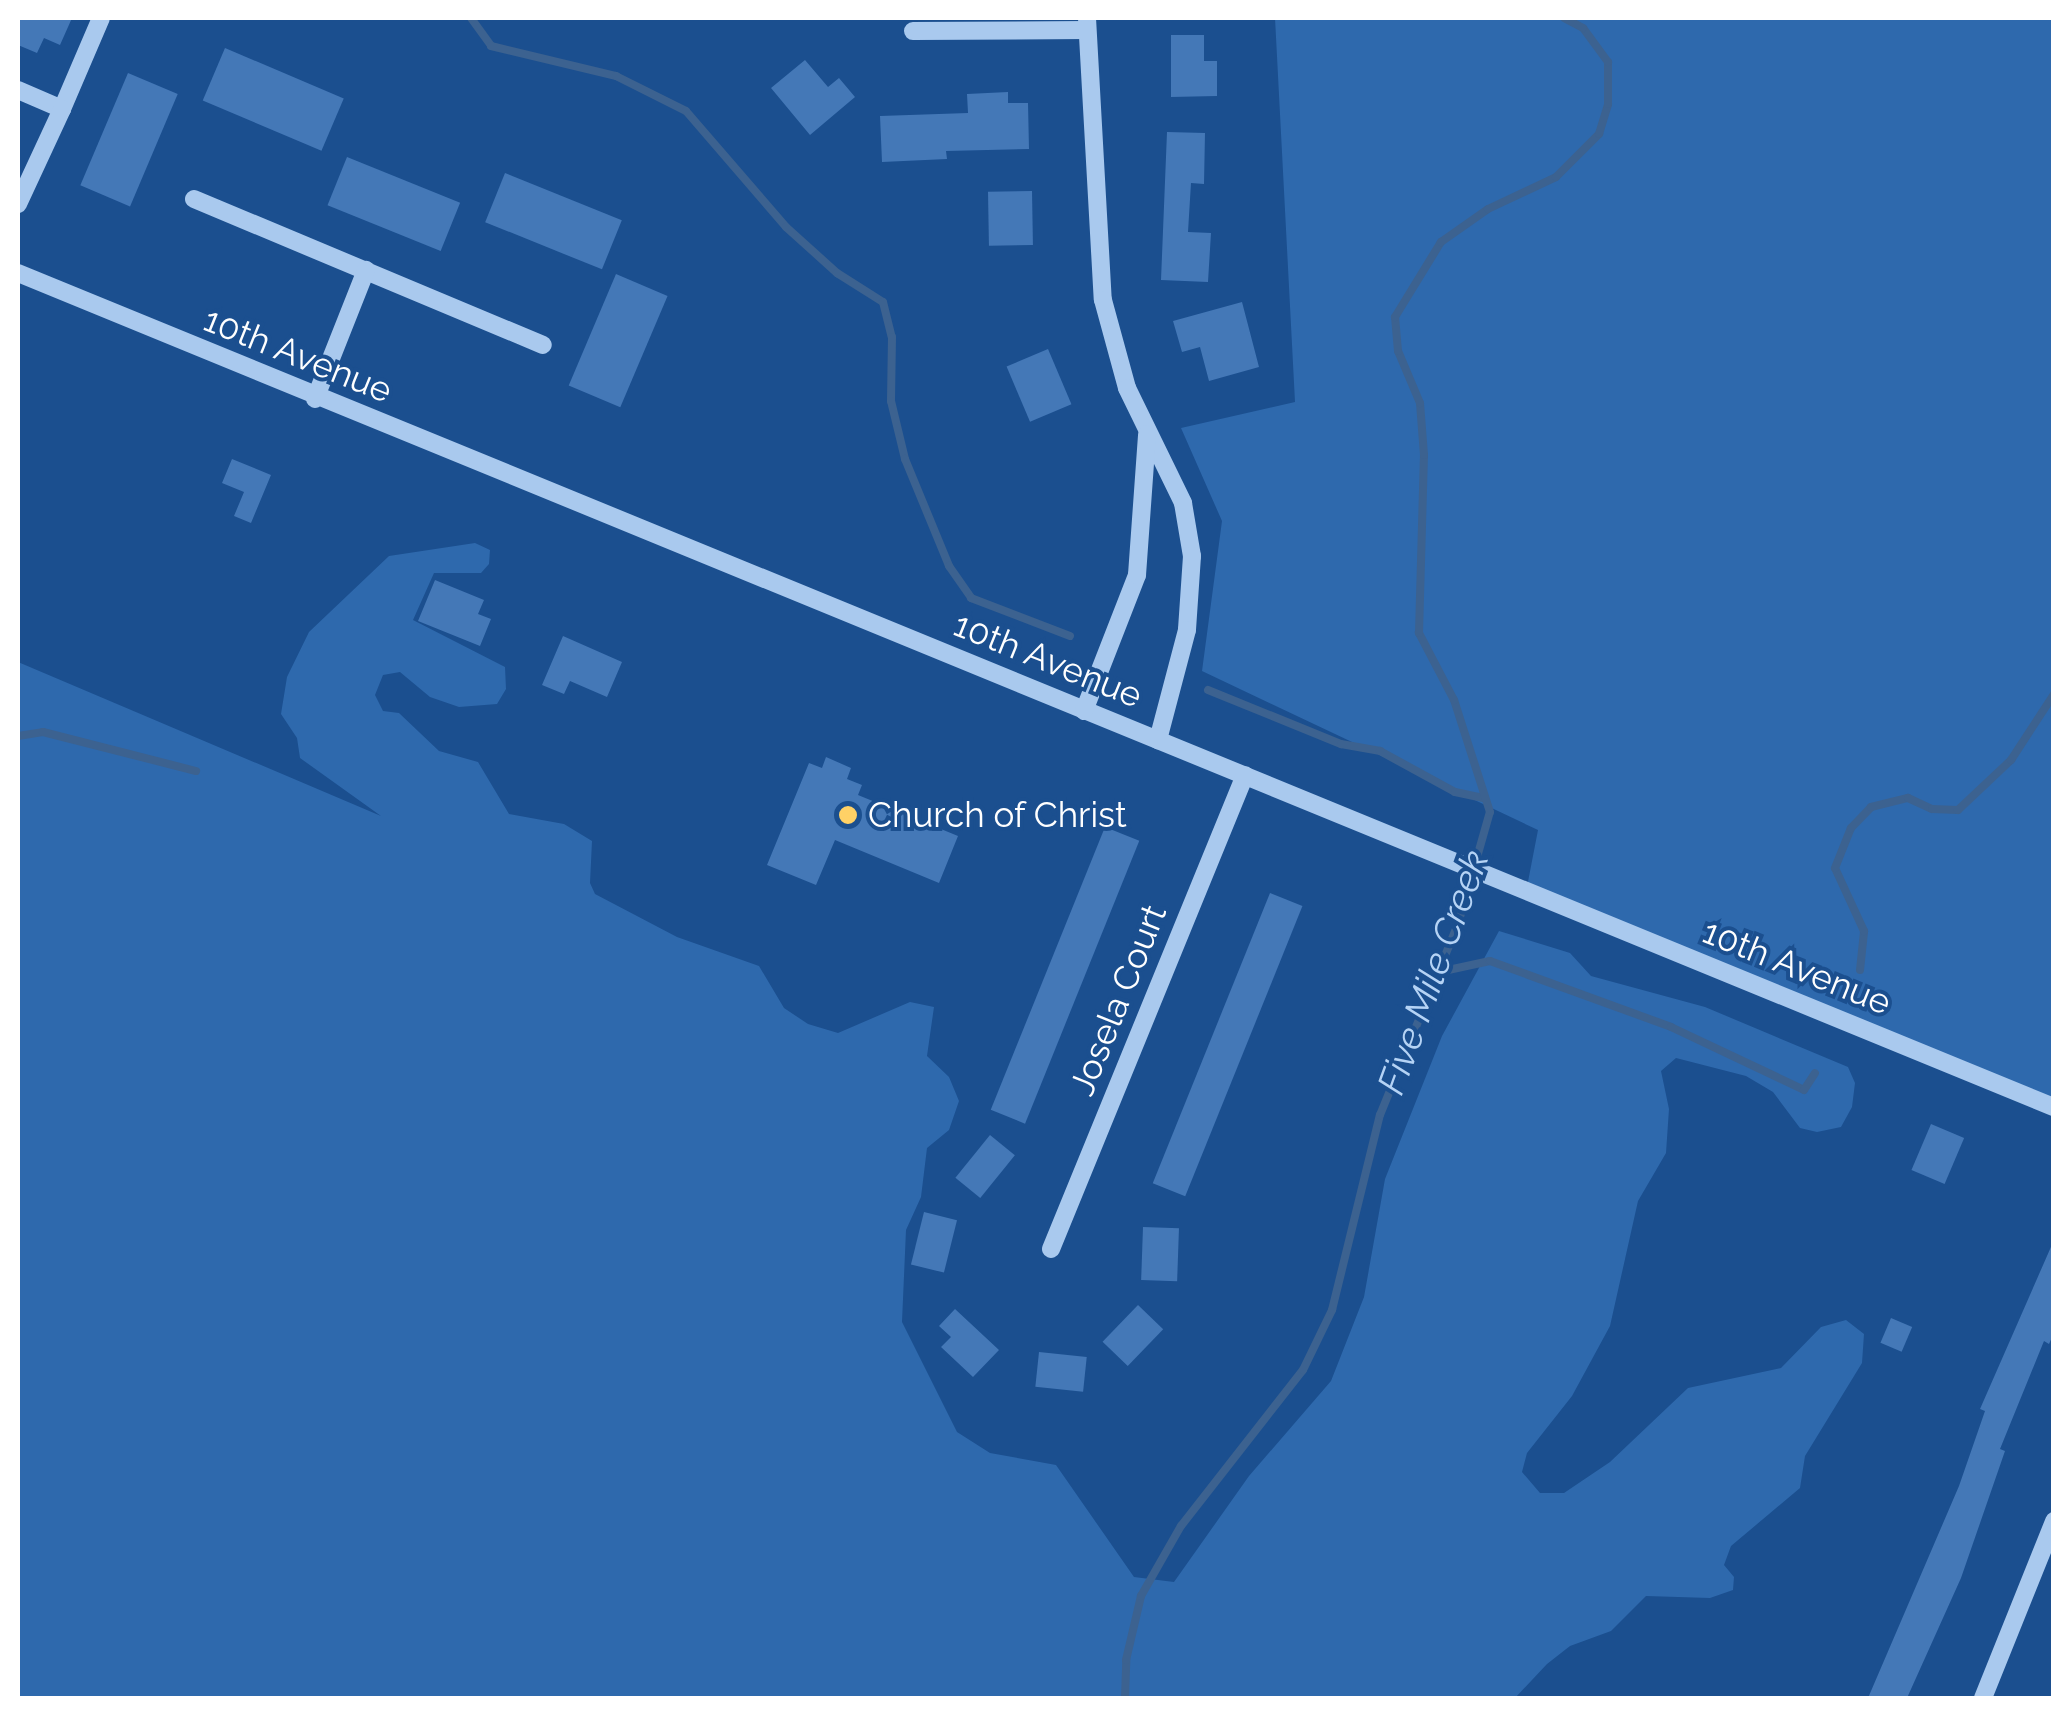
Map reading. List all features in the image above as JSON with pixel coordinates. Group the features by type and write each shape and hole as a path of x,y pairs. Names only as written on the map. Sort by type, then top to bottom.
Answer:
{"street":[{"path":"18,204 101,18"},
{"path":"913,31 1087,24 1104,300 1127,388 1183,502 1192,556 1187,630 1158,740"},
{"path":"18,90 62,109"},
{"path":"194,199 543,344"},
{"path":"315,398 366,270"},
{"name":"10th Avenue","path":"18,273 315,398 2054,1107"},
{"path":"1084,711 1137,575 1147,429"},
{"name":"Josela Court","path":"1051,1250 1245,776"},
{"path":"1983,1698 2054,1520"}],"shaded area":[{"path":"1275,18 2053,18 2053,1107 1526,892 1538,830 1202,671 1222,521 1181,428 1295,402"},
{"path":"475,543 490,550 489,564 481,573 434,573 413,620 505,667 506,689 497,704 459,707 430,697 400,672 383,675 375,695 383,711 399,713 439,751 478,762 509,814 564,824 592,841 590,883 595,894 677,937 759,966 784,1008 808,1024 838,1033 910,1002 934,1007 927,1056 949,1077 959,1101 949,1130 927,1148 921,1197 906,1230 902,1322 957,1432 990,1453 1056,1465 1134,1577 1174,1582 1249,1476 1331,1381 1364,1297 1385,1179 1442,1036 1499,931 1570,953 1591,976 1705,1007 1848,1067 1855,1083 1852,1107 1841,1127 1817,1132 1800,1128 1773,1092 1746,1076 1676,1058 1661,1071 1669,1109 1666,1153 1638,1201 1610,1326 1572,1396 1527,1453 1522,1472 1540,1493 1564,1493 1610,1462 1688,1388 1781,1368 1821,1327 1846,1320 1864,1334 1862,1363 1805,1456 1800,1488 1731,1546 1724,1565 1734,1577 1733,1590 1710,1598 1646,1596 1611,1631 1570,1646 1515,1698 18,1698 18,662 381,816 300,758 297,738 281,714 287,677 309,632 389,556"}],"building":[{"path":"18,18 72,18 60,45 44,38 37,53 18,45"},
{"path":"1171,35 1204,35 1204,61 1217,61 1217,96 1171,97"},
{"path":"225,48 344,98 321,151 203,100"},
{"path":"805,60 828,87 839,78 855,97 810,135 771,88"},
{"path":"128,73 178,94 130,206 80,185"},
{"path":"1008,92 1008,103 1028,103 1029,149 946,151 947,159 882,162 880,116 968,113 967,94"},
{"path":"1167,132 1205,133 1204,184 1191,183 1188,232 1211,233 1208,282 1161,280"},
{"path":"347,157 460,203 441,251 328,205"},
{"path":"505,173 622,220 602,269 485,222"},
{"path":"1032,191 1033,245 989,246 988,192"},
{"path":"616,274 668,296 620,407 569,385"},
{"path":"1242,302 1259,367 1209,381 1200,347 1182,352 1173,321"},
{"path":"1048,349 1071,404 1030,422 1007,367"},
{"path":"232,459 271,475 251,523 234,516 244,492 222,483"},
{"path":"435,580 484,600 478,614 491,619 480,646 418,621"},
{"path":"563,636 622,662 607,697 570,681 564,694 542,685"},
{"name":"Church of Christ","path":"826,757 851,768 847,779 862,785 858,795 958,836 939,883 835,840 816,885 767,865 809,763 822,768"},
{"path":"1105,827 1139,841 1025,1124 991,1110"},
{"path":"1270,893 1302,906 1185,1196 1153,1183"},
{"path":"1931,1124 1964,1138 1945,1184 1911,1170"},
{"path":"990,1135 1015,1155 980,1198 955,1178"},
{"path":"924,1212 957,1220 944,1273 911,1264"},
{"path":"1143,1227 1179,1228 1177,1281 1141,1280"},
{"path":"2054,1240 2054,1333 2049,1344 2044,1341 2000,1449 2005,1451 1961,1578 1907,1698 1868,1698 1959,1486 1985,1411 1980,1409"},
{"path":"1138,1305 1163,1329 1128,1366 1103,1342"},
{"path":"955,1309 999,1350 973,1377 941,1347 951,1337 939,1326"},
{"path":"1891,1318 1912,1327 1902,1352 1880,1343"},
{"path":"1039,1352 1087,1357 1083,1392 1035,1387"}],"waterway":[{"path":"471,18 491,46 616,76 686,111 786,227 837,273 883,302 892,337 891,401 905,459 949,566 971,598 1070,636"},
{"name":"Five Mile Creek","path":"1125,1698 1126,1660 1141,1596 1181,1526 1303,1370 1332,1310 1380,1115 1458,924 1490,812 1454,700 1419,633 1424,455 1420,403 1398,351 1395,317 1441,242 1488,209 1556,177 1599,134 1608,104 1608,62 1583,28 1564,18"},
{"path":"1208,690 1341,744 1380,751 1455,792 1484,798"},
{"path":"1860,970 1864,931 1835,868 1851,828 1871,807 1908,798 1932,809 1958,810 2011,760 2054,694"},
{"path":"18,736 43,732 196,771"},
{"path":"1439,972 1490,961 1671,1027 1804,1090 1815,1073"}],"place":[{"name":"Church of Christ","path":"848,815"}]}
